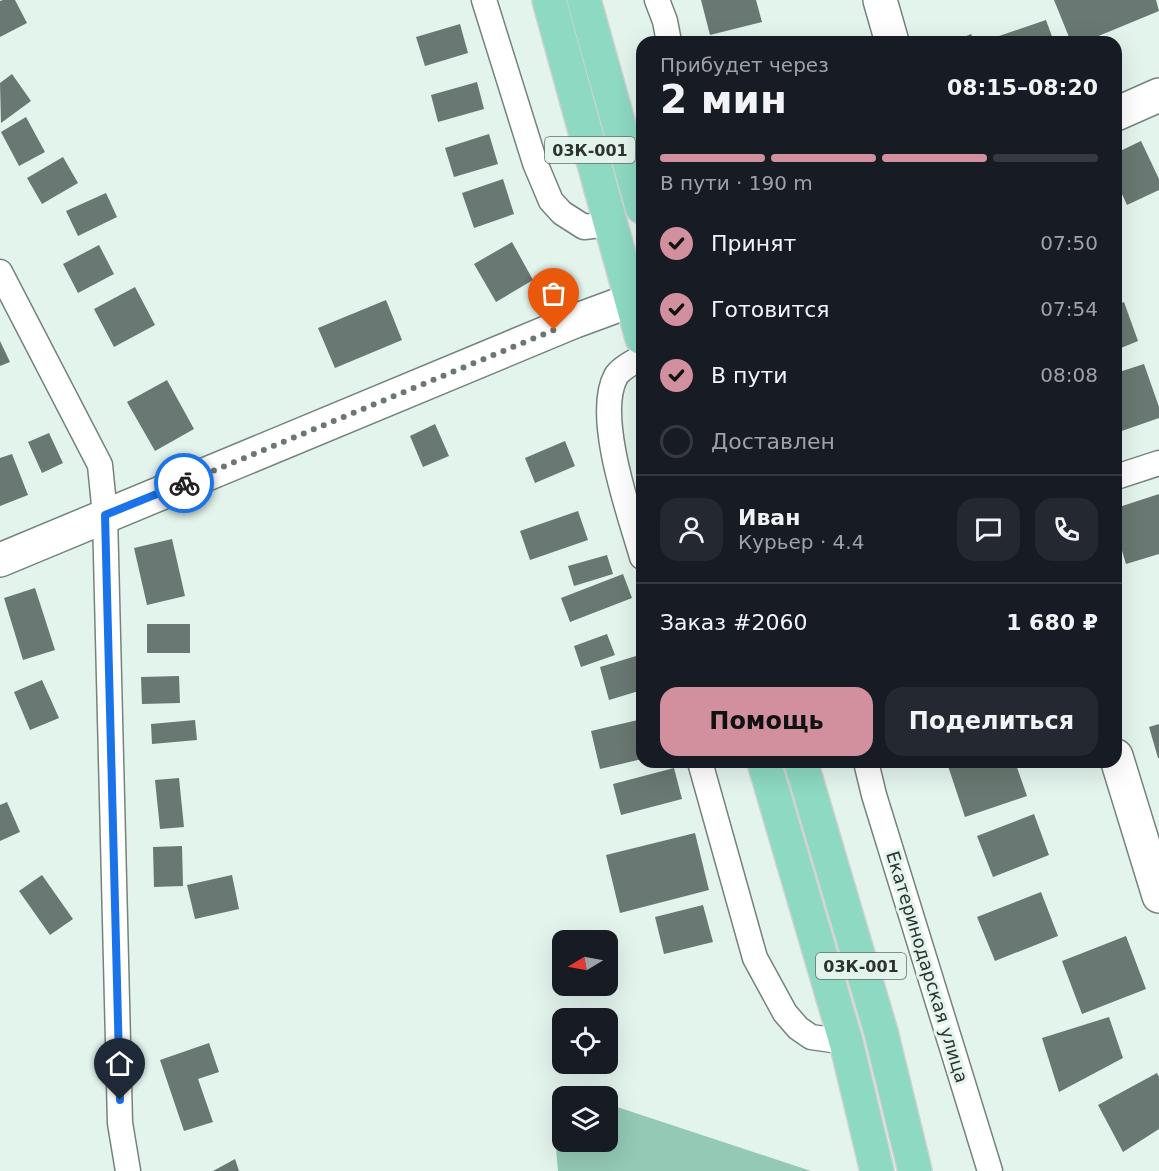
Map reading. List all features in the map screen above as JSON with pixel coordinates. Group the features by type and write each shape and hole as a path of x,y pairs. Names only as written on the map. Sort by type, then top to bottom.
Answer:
{"main road":[{"name":"03К-001","path":"549,0 636,315"},
{"name":"03К-001","path":"584,0 636,186"},
{"path":"880,0 890,36"},
{"path":"1122,111 1159,94"},
{"path":"0,560 575,321 632,300"},
{"name":"03К-001","path":"766,768 846,1042 877,1171"},
{"name":"03К-001","path":"803,768 881,1032 915,1171"},
{"path":"1121,768 1149,831 1159,896"}],"street":[{"path":"484,0 535,163 551,201 562,213 584,226 609,224"},
{"path":"657,0 668,36"},
{"path":"0,272 100,465 105,515 120,1123 128,1171"},
{"path":"636,361 617,374 611,391 609,407 614,456 636,535"},
{"path":"1122,475 1159,463"},
{"path":"702,768 755,958 784,1013 798,1028 811,1037 846,1042"},
{"name":"Екатеринодарская улица","path":"867,768 990,1171"}],"green space":[{"path":"618,1107 811,1171 558,1171 556,1152 618,1152"}],"building":[{"path":"15,0 27,23 0,37 0,1"},
{"path":"701,0 756,0 762,22 710,35"},
{"path":"1054,0 1156,0 1159,11 1099,36 1069,36"},
{"path":"1046,20 1052,36 999,36"},
{"path":"460,24 468,53 425,66 416,37"},
{"path":"12,74 31,101 1,123 0,83"},
{"path":"477,82 484,109 438,122 431,95"},
{"path":"26,117 45,152 19,166 1,132"},
{"path":"489,134 498,164 454,177 445,148"},
{"path":"1141,141 1159,179 1159,190 1127,205 1122,194 1122,150"},
{"path":"63,157 78,183 42,204 27,178"},
{"path":"503,179 514,214 474,228 462,193"},
{"path":"106,193 117,217 78,236 66,211"},
{"path":"512,242 533,280 496,302 474,264"},
{"path":"99,245 114,274 78,293 63,264"},
{"path":"135,287 155,325 114,347 94,309"},
{"path":"386,300 402,340 335,368 318,328"},
{"path":"1124,302 1138,341 1122,348 1122,303"},
{"path":"0,341 10,362 0,366"},
{"path":"1144,364 1159,407 1159,418 1122,431 1122,371"},
{"path":"167,380 194,429 155,451 127,402"},
{"path":"435,424 449,456 423,467 410,436"},
{"path":"49,433 63,463 42,473 28,442"},
{"path":"565,441 575,466 535,483 525,458"},
{"path":"12,454 28,495 0,506 0,458"},
{"path":"1159,494 1159,554 1126,564 1122,551 1122,506"},
{"path":"578,511 588,540 530,560 520,531"},
{"path":"172,539 185,596 147,605 134,548"},
{"path":"607,555 613,574 574,586 568,566"},
{"path":"623,574 632,598 570,622 561,598"},
{"path":"35,588 55,650 23,660 4,598"},
{"path":"147,624 190,624 190,653 147,653"},
{"path":"607,634 615,655 581,667 574,646"},
{"path":"636,656 636,692 609,700 600,667"},
{"path":"179,676 180,703 142,704 141,677"},
{"path":"42,680 59,718 30,730 14,692"},
{"path":"195,720 197,740 152,744 151,724"},
{"path":"636,720 636,760 600,769 591,731"},
{"path":"1159,724 1159,758 1158,758 1149,727"},
{"path":"674,768 682,799 621,815 613,784"},
{"path":"949,768 1017,768 1027,796 965,817"},
{"path":"179,778 184,827 160,829 155,780"},
{"path":"7,802 20,832 0,841 0,805"},
{"path":"1034,814 1049,855 993,877 977,836"},
{"path":"695,833 709,890 620,913 606,855"},
{"path":"182,846 183,886 154,887 153,847"},
{"path":"42,875 73,919 50,935 19,891"},
{"path":"232,875 239,909 195,919 187,885"},
{"path":"1041,892 1058,936 995,961 977,917"},
{"path":"703,905 713,942 664,954 655,917"},
{"path":"1126,936 1146,989 1082,1014 1062,961"},
{"path":"1109,1017 1123,1058 1059,1092 1042,1038"},
{"path":"209,1043 219,1072 198,1079 213,1122 184,1131 160,1060"},
{"path":"1157,1073 1159,1077 1159,1129 1123,1152 1098,1105"},
{"path":"235,1159 239,1171 213,1171"}],"way so far":[{"path":"184,483 554,330"}],"route":[{"path":"120,1100 105,515 184,483"}]}
